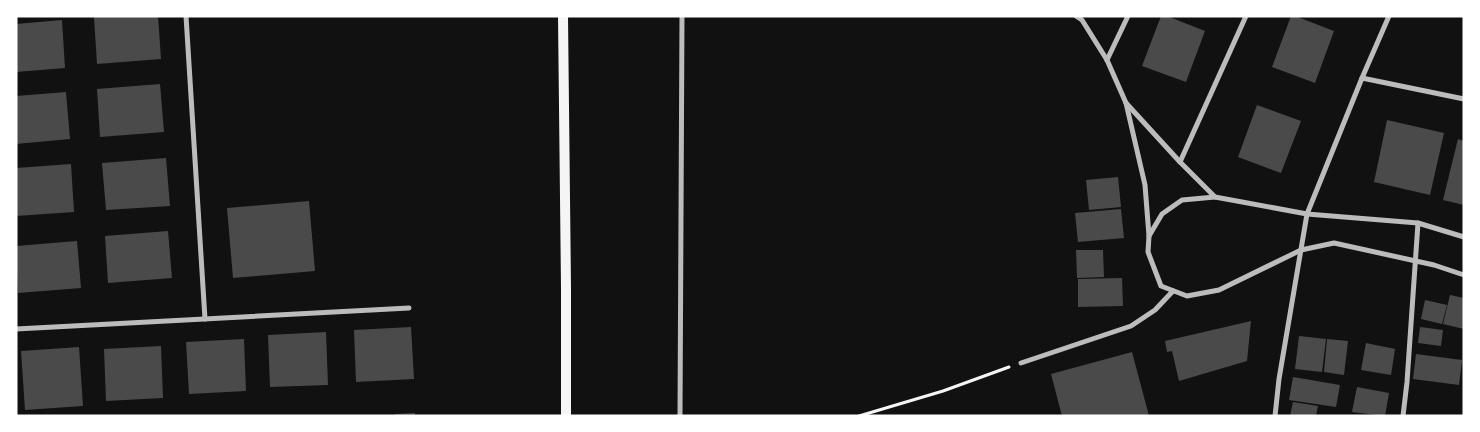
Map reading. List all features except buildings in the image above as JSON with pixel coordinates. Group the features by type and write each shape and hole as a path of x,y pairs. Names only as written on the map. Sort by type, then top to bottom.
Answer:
{"main road":[{"path":"564,16 566,416"}],"street":[{"path":"186,16 205,319"},
{"path":"680,416 682,16"},
{"path":"1076,16 1082,20 1107,60 1126,103 1145,185 1149,236 1148,252 1161,286 1187,296 1219,290 1301,250 1334,243 1434,265 1464,275"},
{"path":"1107,60 1128,16"},
{"path":"1180,162 1246,16"},
{"path":"1275,416 1278,379 1307,214 1389,16"},
{"path":"1362,78 1464,99"},
{"path":"1126,103 1215,197"},
{"path":"1149,236 1162,214 1182,200 1215,197 1307,214 1418,223 1464,237"},
{"path":"1403,416 1418,223"},
{"path":"1021,363 1131,326 1155,310 1173,291"},
{"path":"16,329 409,308"}],"path":[{"path":"859,416 943,391 1021,363"}]}
